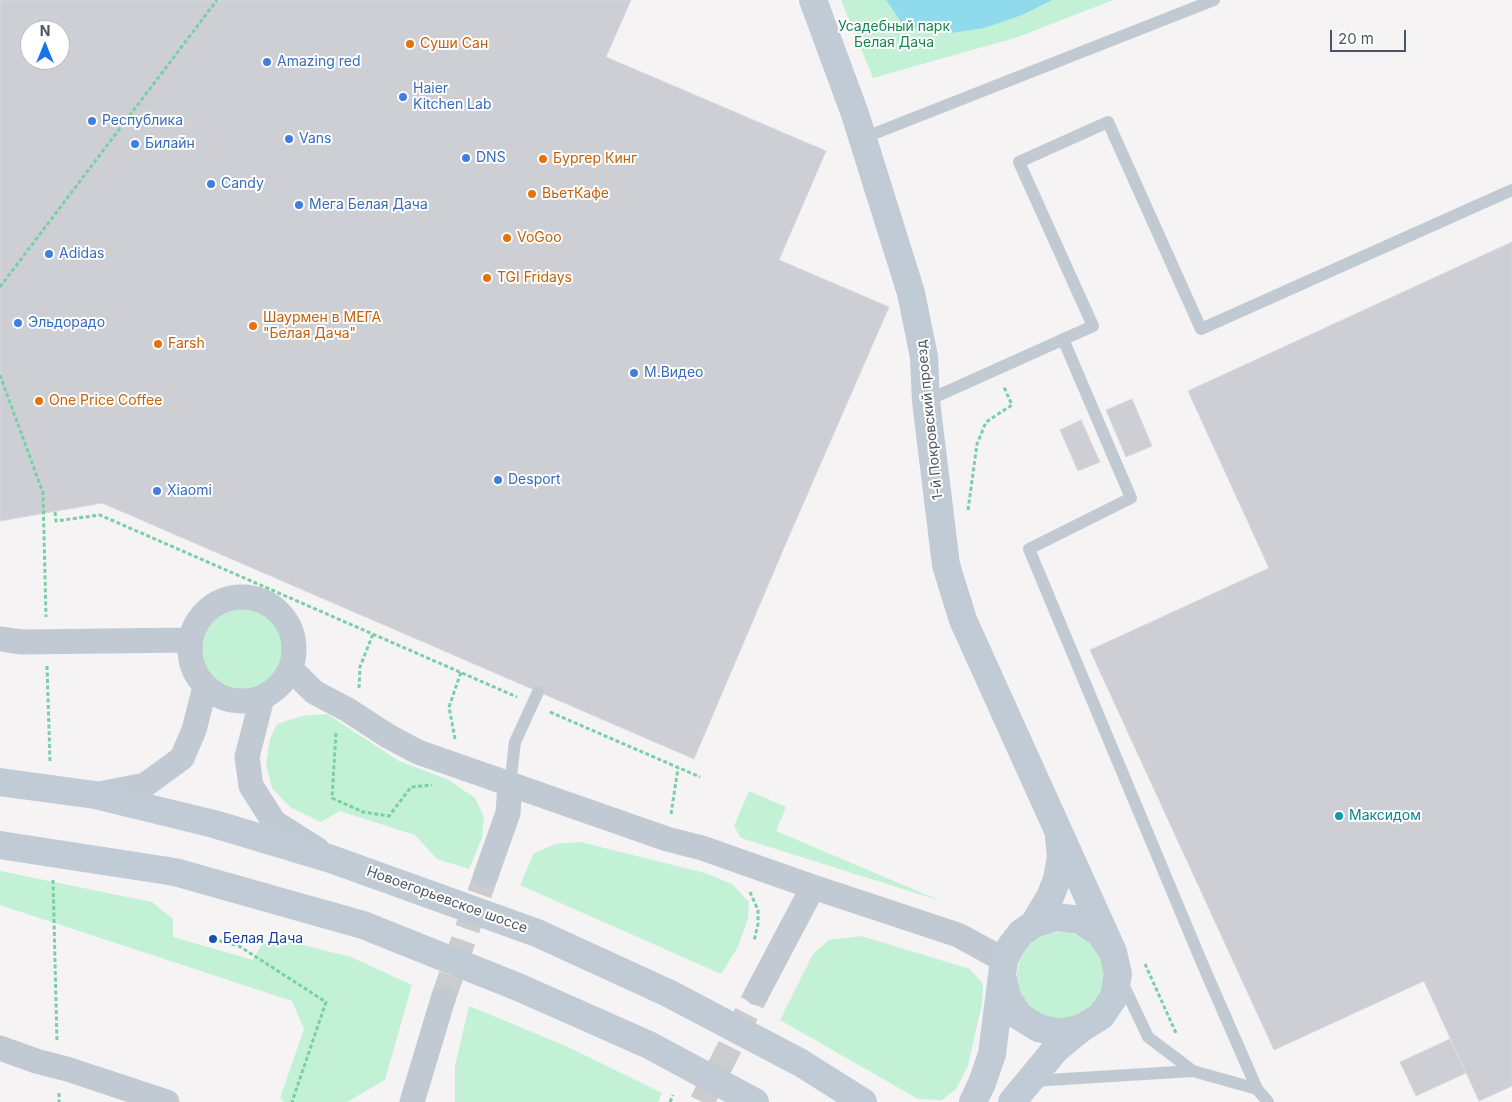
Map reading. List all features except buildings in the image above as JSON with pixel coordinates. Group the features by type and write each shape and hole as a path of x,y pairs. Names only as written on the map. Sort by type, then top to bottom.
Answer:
{"main road":[{"name":"1-й Покровский проезд","path":"813,0 863,138 908,283 918,324 924,357 926,400 946,565 963,620 1116,963"},
{"name":"Новоегорьевское шоссе","path":"0,782 95,795 214,824 331,858 537,933 668,993 801,1063 863,1102"},
{"name":"1-й Покровский проезд","path":"1034,924 1057,880 1061,857 1059,833"},
{"path":"0,845 175,872 362,925 518,988 649,1045 755,1102"},
{"path":"973,1102 982,1084 992,1054 1003,968 1011,946 1021,933 1034,924 1056,918 1080,920 1100,933 1116,963 1114,997 1101,1016 1082,1028 1055,1050 1019,1092"},
{"path":"1003,968 1007,997 1019,1016 1038,1028 1060,1033 1082,1028"}],"street":[{"path":"241,597 262,601 279,612 290,628 295,649 291,669 280,686 262,698 242,702 220,697 205,686 194,670 190,640 194,629 205,612 221,601 241,597"},
{"path":"0,639 22,642 190,640"},
{"path":"291,669 314,692 418,752 667,839 702,848 958,935 1003,968"},
{"path":"95,795 145,785 182,758 194,730 205,686"},
{"path":"262,698 247,757 251,786 274,822 331,858"},
{"path":"486,875 508,813 510,785"},
{"path":"757,993 813,887"},
{"path":"412,1102 443,998"},
{"path":"0,1048 167,1102"}],"lane":[{"path":"863,138 1214,0"},
{"path":"926,400 1093,326 1019,162 1108,122 1201,329 1512,190"},
{"path":"1063,339 1131,498 1029,549 1202,963 1257,1089 1268,1102"},
{"path":"510,785 514,742 538,692"},
{"path":"1116,963 1148,1037 1193,1071 1257,1089"},
{"path":"1019,1092 1193,1071"}],"path":[{"path":"0,287 217,0"},
{"path":"0,375 42,493"},
{"path":"55,512 56,521 100,514 700,778"},
{"path":"213,939 239,946 326,1002 292,1102"},
{"path":"670,1102 673,1095"}],"green space":[{"name":"Усадебный парк Белая Дача","path":"841,0 1113,0 1018,37 873,78"},
{"path":"243,609 259,613 272,621 280,634 284,650 280,666 272,679 259,687 243,691 227,687 214,679 206,666 202,650 206,634 214,621 227,613"},
{"path":"327,714 399,761 447,779 475,798 484,817 482,838 469,869 437,859 415,835 340,811 321,822 290,807 272,788 266,764 270,739 277,724 302,716"},
{"path":"749,791 786,807 776,831 941,901 741,838 734,826"},
{"path":"580,842 705,873 732,884 749,902 748,918 738,947 721,974 520,885 534,853 556,844"},
{"path":"0,871 152,902 173,919 173,937 253,960 262,944 284,940 351,957 412,985 385,1080 347,1102 284,1102 280,1098 304,1029 292,1001 0,905"},
{"path":"1061,932 1078,935 1092,945 1102,959 1105,976 1102,993 1092,1007 1078,1017 1061,1020 1044,1017 1030,1007 1020,993 1017,976 1020,959 1030,945 1044,935"},
{"path":"861,936 970,969 983,984 982,1003 968,1066 956,1089 942,1100 918,1099 780,1020 813,954 829,940"},
{"path":"469,1006 566,1046 662,1093 658,1102 455,1102 455,1066"}],"water":[{"path":"886,0 1052,0 1022,15 984,28 951,33 918,30 903,25"}],"tunnel":[{"path":"443,999 486,875"},
{"path":"702,1102 757,993"}],"place":[{"name":"Суши Сан","path":"410,44"},
{"name":"Amazing red","path":"267,62"},
{"name":"Haier Kitchen Lab","path":"403,97"},
{"name":"Республика","path":"92,121"},
{"name":"Vans","path":"289,139"},
{"name":"Билайн","path":"135,144"},
{"name":"DNS","path":"466,158"},
{"name":"Бургер Кинг","path":"543,159"},
{"name":"Candy","path":"211,184"},
{"name":"ВьетКафе","path":"532,194"},
{"name":"Мега Белая Дача","path":"299,205"},
{"name":"VoGoo","path":"507,238"},
{"name":"Adidas","path":"49,254"},
{"name":"TGI Fridays","path":"487,278"},
{"name":"Эльдорадо","path":"18,323"},
{"name":"Шаурмен в МЕГА \"Белая Дача\"","path":"253,326"},
{"name":"Farsh","path":"158,344"},
{"name":"М.Видео","path":"634,373"},
{"name":"One Price Coffee","path":"39,401"},
{"name":"Desport","path":"498,480"},
{"name":"Xiaomi","path":"157,491"},
{"name":"Максидом","path":"1339,816"},
{"name":"Белая Дача","path":"213,939"}]}
